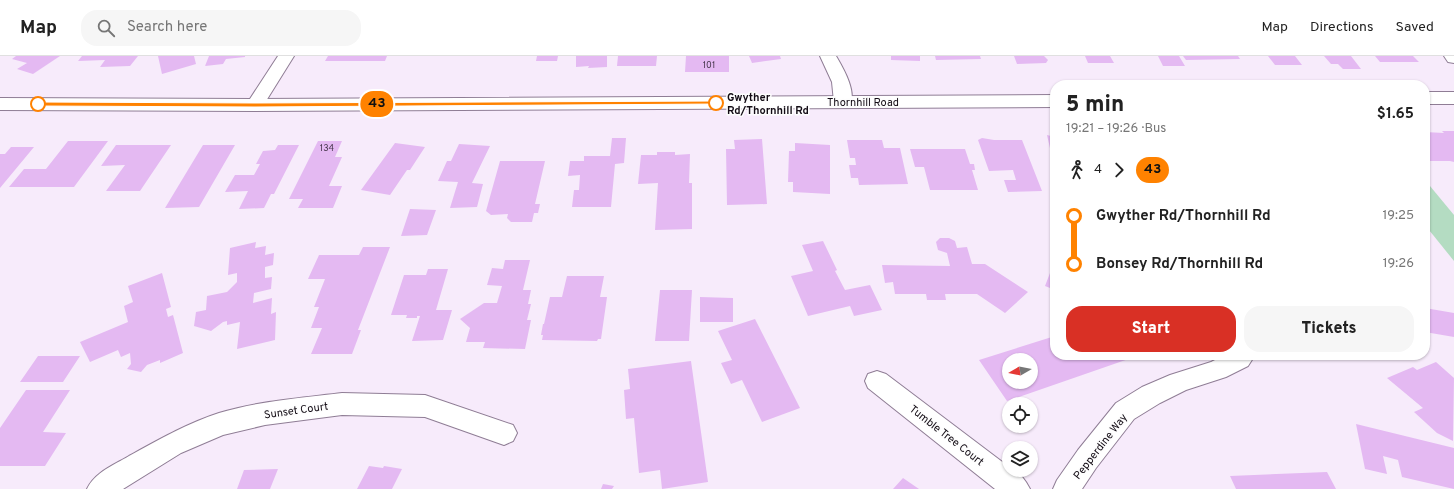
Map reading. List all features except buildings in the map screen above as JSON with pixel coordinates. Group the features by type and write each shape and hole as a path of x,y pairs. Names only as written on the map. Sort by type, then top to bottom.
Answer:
{"street":[{"path":"255,105 286,56"},
{"path":"828,56 841,82 843,102"},
{"path":"1430,98 1454,98"},
{"name":"Thornhill Road","path":"0,104 255,105 1050,101"},
{"name":"Pepperdine Way","path":"1067,489 1087,459 1125,411 1150,395 1179,382 1217,370 1238,360"},
{"name":"Tumble Tree Court","path":"877,382 1016,489"},
{"name":"Sunset Court","path":"101,489 116,478 172,445 220,424 265,414 342,404 425,406 504,433"}],"green space":[{"path":"1430,186 1454,215 1454,261 1430,231"}],"bus line":[{"name":"43","path":"38,104 255,105 716,103"}],"place":[{"name":"Gwyther Rd/Thornhill Rd","path":"716,103"}]}
